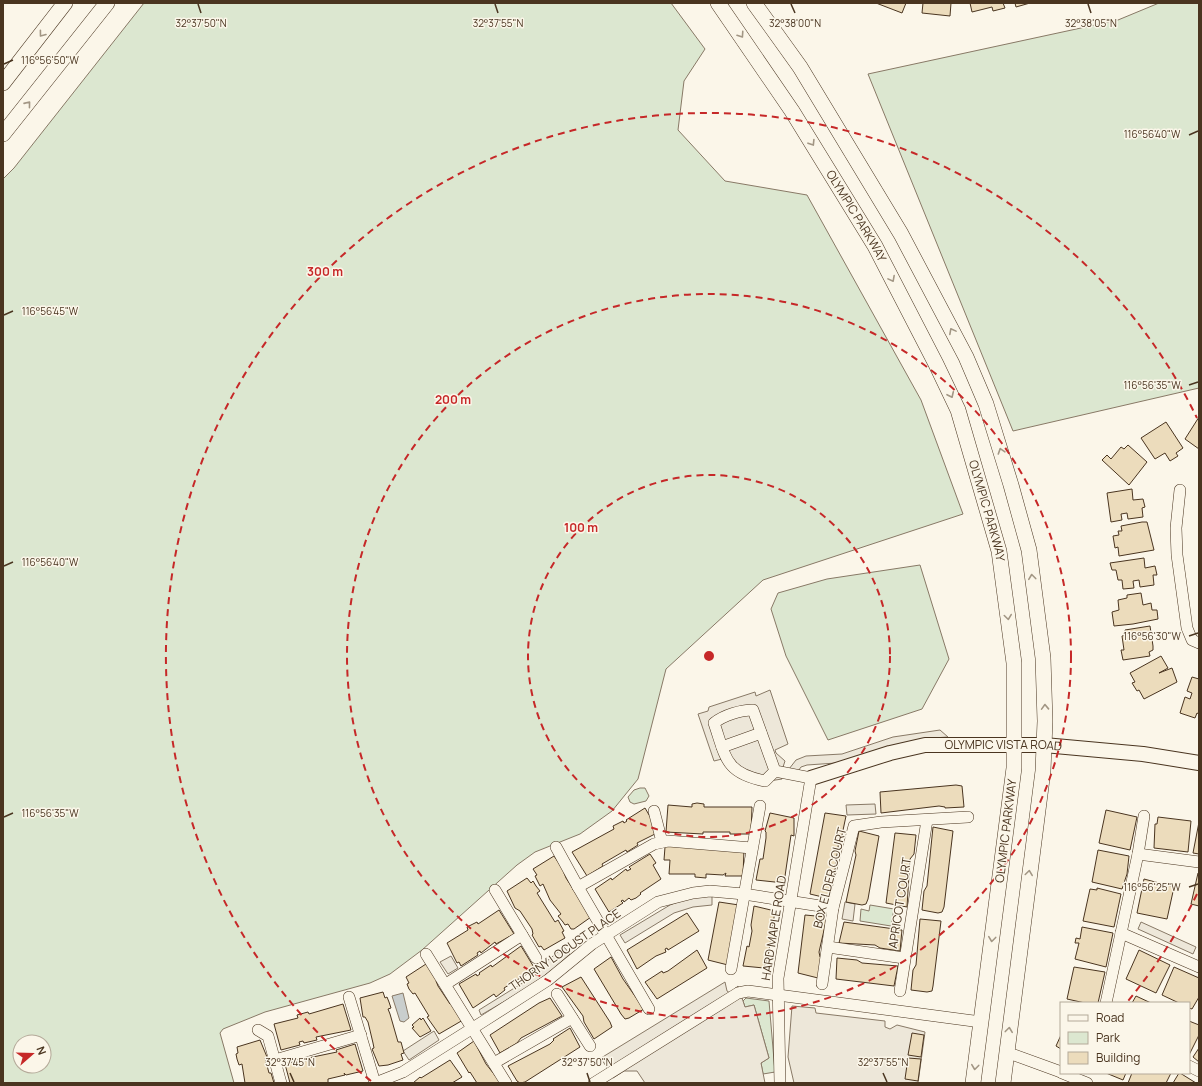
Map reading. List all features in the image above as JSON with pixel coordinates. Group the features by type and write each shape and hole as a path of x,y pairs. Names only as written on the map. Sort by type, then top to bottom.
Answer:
{"main road":[{"path":"3,83 65,3"},
{"path":"3,134 107,3"},
{"name":"OLYMPIC PARKWAY","path":"718,3 792,111 875,246 936,364 958,410 999,551 1014,663 1014,768 973,1083"},
{"path":"754,3 800,67 901,234 966,357 986,404 1029,550 1043,658 1045,722 1044,746 1042,775 1003,1083"}],"street":[{"path":"1180,490 1176,528 1187,628 1192,640 1199,644"},
{"path":"745,710 753,710 775,771 765,781 748,777 730,766 714,723 718,719 745,710"},
{"path":"722,747 761,733"},
{"name":"OLYMPIC VISTA ROAD","path":"811,778 890,753 925,745 1015,744 1143,754 1199,763"},
{"path":"775,771 811,778"},
{"name":"HARD MAPLE ROAD","path":"780,1083 778,978 811,778"},
{"path":"731,969 760,806"},
{"path":"654,811 662,842"},
{"path":"1106,1002 1138,854 1144,816"},
{"path":"927,820 968,817"},
{"name":"BOX ELDER COURT","path":"822,984 833,908 854,826 880,822 927,820"},
{"name":"APRICOT COURT","path":"900,991 927,820"},
{"path":"578,887 654,844 662,842 668,841 752,848"},
{"path":"556,847 649,1009"},
{"path":"1138,854 1199,862"},
{"path":"495,890 536,958"},
{"name":"THORNY LOCUST PLACE","path":"375,1083 402,1072 470,1024 548,980 592,944 658,902 693,893 710,891 744,894 833,908"},
{"path":"1121,933 1199,967"},
{"path":"446,984 522,935"},
{"path":"828,947 904,958"},
{"path":"426,954 506,1083"},
{"path":"594,1083 738,993 748,991 981,1022"},
{"path":"556,994 590,1046"},
{"path":"350,997 375,1083"},
{"path":"494,1063 572,1018"},
{"path":"258,1030 268,1036 281,1083"},
{"path":"275,1060 361,1036"},
{"path":"1006,1052 1060,1072"},
{"path":"1190,1066 1199,1071"},
{"path":"1064,1074 1087,1083"}],"green space":[{"path":"144,3 671,3 705,49 684,81 678,130 725,181 807,195 921,400 963,514 763,580 666,669 638,779 612,811 580,834 535,852 517,865 422,950 390,974 370,983 265,1012 223,1029 220,1033 234,1083 3,1083 3,179 14,168"},
{"path":"1159,3 1199,3 1199,388 1013,431 868,74 1118,20"},
{"path":"920,565 949,659 922,709 828,740 786,656 771,609 778,593 827,579"},
{"path":"645,788 649,796 646,801 634,804 630,802 628,797 634,790"},
{"path":"870,905 894,909 891,926 860,921 861,909 869,911"},
{"path":"746,998 769,1001 775,1072 763,1074 761,1063 769,1058 754,1005 745,1007 743,1001"}],"shaded area":[{"path":"770,690 788,744 775,750 776,753 785,761 782,770 782,779 769,781 722,759 714,761 698,714 708,711 709,707 755,692 756,696"},
{"path":"940,730 948,737 933,738 836,763 807,765 801,767 796,774 789,769 796,760 806,756 842,754 893,737"},
{"path":"875,804 876,814 847,815 846,805"},
{"path":"712,895 712,905 693,907 674,913 625,943 620,935 670,905 685,899"},
{"path":"845,902 855,904 853,921 842,919"},
{"path":"1141,922 1196,947 1193,954 1138,929"},
{"path":"564,947 570,954 551,971 524,990 481,1015 479,1010 537,974 536,970"},
{"path":"451,956 458,968 448,974 440,962"},
{"path":"725,982 727,991 730,993 738,986 745,1007 754,1005 769,1058 761,1063 765,1083 645,1083 637,1071 624,1071 613,1078 601,1058"},
{"path":"403,993 409,1018 404,1022 400,1021 392,996"},
{"path":"792,1006 815,1008 816,1013 885,1021 885,1027 890,1029 897,1025 925,1032 918,1083 794,1083 788,1057"},
{"path":"434,1031 439,1040 409,1060 403,1051"}],"building":[{"path":"876,3 906,3 902,13"},
{"path":"923,3 951,3 950,16 922,13"},
{"path":"970,3 1003,3 1005,8 993,11 992,7 972,12"},
{"path":"1015,3 1030,3 1016,7"},
{"path":"1199,417 1199,449 1185,439"},
{"path":"1166,422 1183,448 1176,453 1178,456 1170,461 1165,453 1155,459 1141,438"},
{"path":"1128,445 1147,462 1129,485 1102,460 1107,455 1111,459 1121,447 1124,449"},
{"path":"1132,489 1133,500 1143,499 1145,507 1142,508 1143,517 1128,519 1127,513 1121,514 1122,520 1111,522 1107,493"},
{"path":"1147,522 1154,550 1119,556 1118,547 1115,548 1113,536 1119,535 1118,531 1122,531 1121,526"},
{"path":"1144,558 1145,568 1155,566 1157,575 1153,575 1154,585 1140,587 1139,580 1133,581 1134,588 1123,589 1122,580 1118,580 1116,570 1112,570 1110,563"},
{"path":"1141,593 1143,605 1151,603 1152,610 1157,610 1158,619 1114,626 1112,612 1119,610 1118,600 1127,598 1127,595"},
{"path":"1150,626 1153,650 1149,652 1150,656 1123,660 1121,650 1124,650 1122,636 1126,635 1125,630"},
{"path":"1161,656 1168,668 1159,673 1172,668 1177,682 1144,699 1139,690 1137,691 1132,683 1135,682 1130,673"},
{"path":"1192,677 1199,679 1199,714 1197,713 1195,718 1180,713 1185,697 1190,699 1192,693 1187,691"},
{"path":"956,785 962,786 964,807 945,808 939,806 881,813 880,792"},
{"path":"692,804 704,804 704,807 752,807 751,834 730,834 730,832 703,832 703,834 666,832 668,805 692,807"},
{"path":"645,808 659,832 637,843 638,845 627,852 626,850 602,864 603,866 587,876 572,852 614,829 613,826 623,821 624,823 627,821 626,820"},
{"path":"1106,810 1137,817 1130,850 1099,843"},
{"path":"770,813 794,818 794,836 791,835 784,883 756,880 760,859 763,859 766,838 765,831"},
{"path":"825,813 846,816 842,835 839,840 831,899 810,894"},
{"path":"1158,817 1191,821 1188,852 1154,848 1155,824 1157,824"},
{"path":"1199,822 1199,854 1193,853"},
{"path":"933,827 953,831 944,907 942,912 938,913 922,910 924,891 927,886"},
{"path":"859,831 879,836 868,899 866,904 862,905 846,902 856,855 855,851"},
{"path":"895,833 916,835 914,854 910,859 907,907 886,903"},
{"path":"665,847 744,849 743,876 725,876 726,873 723,875 706,874 706,878 695,877 695,874 669,874 670,860 664,860"},
{"path":"1098,850 1129,856 1127,874 1122,889 1092,882"},
{"path":"650,854 656,863 653,865 661,879 640,893 641,894 636,898 631,900 629,898 624,902 623,900 621,901 623,903 609,912 595,889 611,878 612,880 626,869 627,871 631,869 629,867"},
{"path":"554,856 591,917 574,929 571,929 568,924 565,925 558,916 561,914 550,900 543,884 540,886 535,876 537,875 533,869"},
{"path":"1198,873 1199,874 1199,906 1191,904"},
{"path":"527,878 531,883 533,881 540,891 537,893 555,922 558,920 564,931 562,932 565,938 544,950 541,946 539,947 532,935 532,929 520,911 515,908 507,891"},
{"path":"1144,879 1174,887 1167,919 1137,913"},
{"path":"1097,888 1121,894 1114,927 1083,921 1090,889 1097,890"},
{"path":"719,902 739,905 728,965 708,960"},
{"path":"754,906 775,911 768,957 764,968 743,966 752,931 751,925"},
{"path":"499,910 514,934 496,944 495,942 481,953 480,951 477,953 478,955 461,966 459,962 457,963 447,943 468,930 467,927 477,922 478,924"},
{"path":"687,913 699,931 668,950 667,948 665,949 666,952 656,956 637,969 627,950"},
{"path":"805,915 827,917 819,952 821,958 818,978 798,973"},
{"path":"920,919 941,921 933,986 932,991 927,992 911,990 913,970 916,965"},
{"path":"844,922 902,930 900,951 880,948 875,945 839,943"},
{"path":"1082,927 1113,933 1106,967 1075,959 1079,943 1075,943 1076,938 1080,939"},
{"path":"521,946 535,969 504,988 505,990 496,997 494,994 473,1008 459,984 476,974 477,976 491,965 492,967"},
{"path":"697,950 707,968 657,999 645,982 662,971 663,973 668,971"},
{"path":"1139,950 1170,965 1156,993 1126,979"},
{"path":"611,957 623,979 644,1009 629,1018 625,1019 621,1014 594,969"},
{"path":"837,958 857,960 862,963 898,966 894,986 836,979"},
{"path":"426,964 438,980 436,981 438,986 463,1020 439,1034 427,1017 429,1016 415,993 413,994 407,984 409,983 406,977"},
{"path":"1074,967 1105,972 1098,1002 1080,1002 1067,999"},
{"path":"1174,967 1199,978 1199,997 1192,1009 1190,1008 1190,1002 1177,1002 1162,995"},
{"path":"581,977 612,1027 594,1039 584,1022 583,1016 562,987"},
{"path":"383,992 385,998 387,997 389,1002 391,1008 388,1009 398,1042 401,1042 404,1053 401,1054 403,1060 388,1065 379,1066 372,1049 374,1048 368,1022 365,1017 363,1017 360,998"},
{"path":"1136,996 1149,1002 1133,1002"},
{"path":"550,998 562,1016 521,1038 517,1043 500,1053 490,1035 539,1003"},
{"path":"343,1004 351,1030 316,1037 317,1040 304,1043 303,1041 299,1042 300,1045 281,1050 274,1024 298,1018 297,1015 308,1012 309,1014"},
{"path":"420,1018 421,1020 423,1018 431,1031 420,1037 412,1028 414,1027 412,1025"},
{"path":"1190,1021 1199,1025 1199,1035 1190,1053"},
{"path":"570,1028 580,1047 525,1082 520,1083 517,1081 508,1066 550,1044 554,1040 553,1039"},
{"path":"912,1033 924,1035 921,1057 908,1055"},
{"path":"1060,1037 1060,1048 1056,1046"},
{"path":"260,1040 267,1057 265,1058 269,1073 271,1073 274,1083 245,1083 242,1064 239,1065 237,1059 237,1047"},
{"path":"474,1041 486,1064 501,1083 477,1083 470,1072 469,1073 457,1053"},
{"path":"355,1044 363,1071 346,1075 344,1073 345,1075 328,1079 328,1083 290,1083 285,1064 304,1059 305,1061 309,1060 308,1058 337,1052 336,1050"},
{"path":"1199,1048 1199,1062 1193,1057"},
{"path":"908,1058 921,1059 918,1081 905,1079"},
{"path":"450,1060 462,1077 452,1083 413,1083 420,1077 421,1078"},
{"path":"1108,1074 1126,1074 1123,1080"},
{"path":"1132,1074 1170,1074 1166,1083 1128,1083"},
{"path":"1178,1074 1182,1074 1196,1083 1173,1083"}]}
